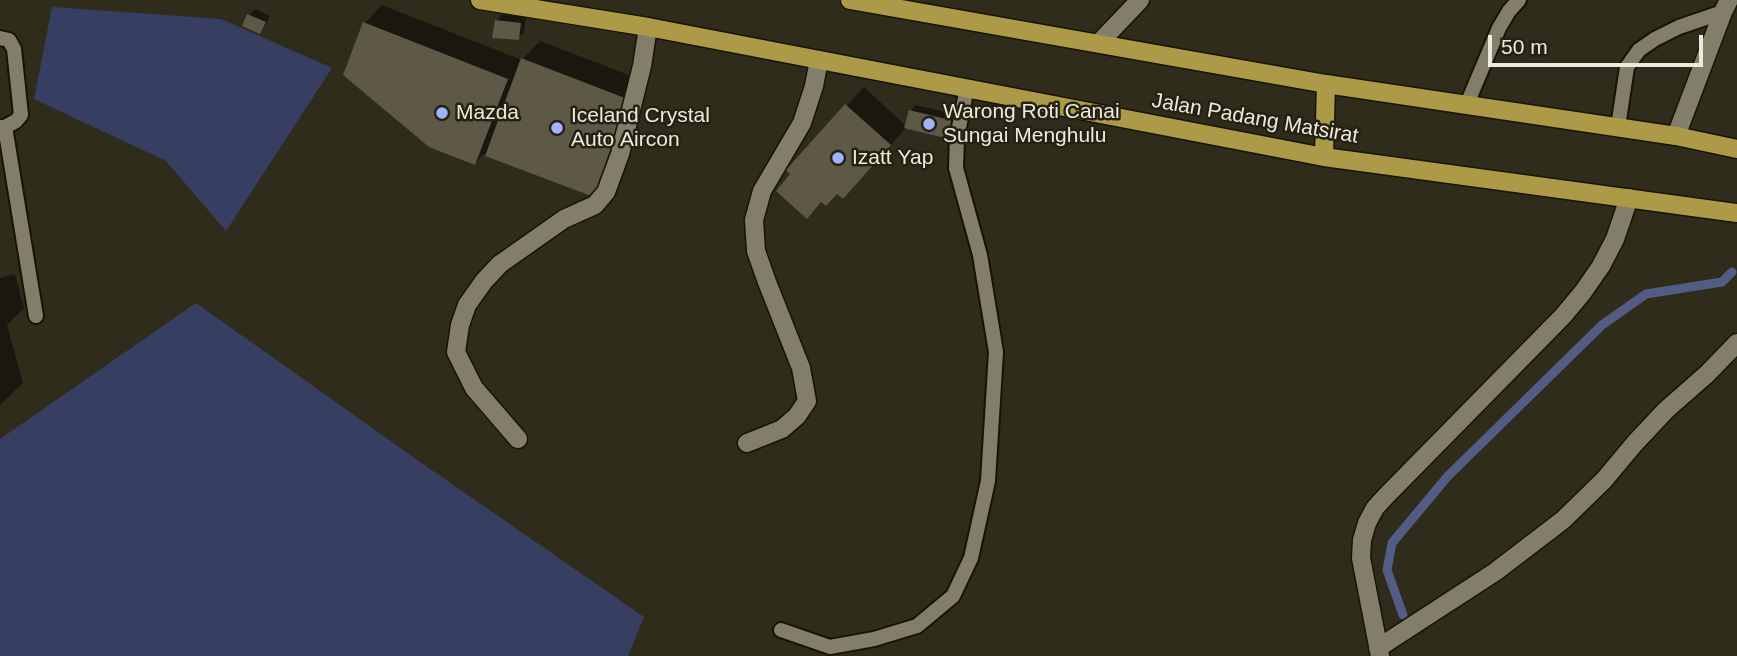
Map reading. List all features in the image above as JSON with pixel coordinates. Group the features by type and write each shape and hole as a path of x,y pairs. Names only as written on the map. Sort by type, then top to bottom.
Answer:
{"main road":[{"name":"Jalan Padang Matsirat","path":"480,0 648,27 1324,157 1737,213"},
{"path":"850,0 1326,84 1676,136 1737,149"},
{"path":"1324,157 1326,84"}],"street":[{"path":"1099,43 1140,0"},
{"path":"1676,136 1726,6"},
{"path":"518,439 474,388 456,352 460,325 467,305 500,264 564,219 595,205 606,192 620,154 642,66 648,27"},
{"path":"747,443 782,429 797,416 807,401 801,368 756,251 754,220 762,191 802,123 819,60"},
{"path":"1629,198 1615,239 1583,292 1563,316 1375,508 1362,540 1362,558 1379,652 1495,572 1563,520 1604,480 1666,410 1737,343"}],"lane":[{"path":"1467,104 1499,28 1519,0"},
{"path":"1618,127 1627,67 1639,50 1655,39 1726,6"},
{"path":"0,38 9,40 14,49 21,115 16,121 3,127 36,316"},
{"path":"780,630 830,647 874,639 917,626 953,596 971,558 988,481 996,352 980,255 957,168 957,137 967,88"}],"shaded area":[{"path":"52,7 221,19 332,68 226,231 166,161 34,99"},
{"path":"196,303 644,617 628,656 0,656 0,439"}],"building":[{"path":"247,14 266,22 260,34 242,26"},
{"path":"495,20 521,23 519,40 492,38"},
{"name":"Mazda","path":"363,22 508,79 475,165 429,147 343,75"},
{"name":"Iceland Crystal Auto Aircon","path":"521,58 630,100 594,197 485,156"},
{"name":"Izatt Yap","path":"845,104 891,145 843,199 837,194 826,206 821,202 807,219 776,191 790,174 786,170"},
{"name":"Warong Roti Canai Sungai Menghulu","path":"909,110 954,121 949,139 904,128"}],"waterway":[{"path":"1403,615 1387,570 1392,543 1448,476 1602,325 1646,294 1722,282 1732,272"}],"place":[{"name":"Mazda","path":"442,113"},
{"name":"Warong Roti Canai Sungai Menghulu","path":"929,124"},
{"name":"Iceland Crystal Auto Aircon","path":"557,128"},
{"name":"Izatt Yap","path":"838,158"}]}
